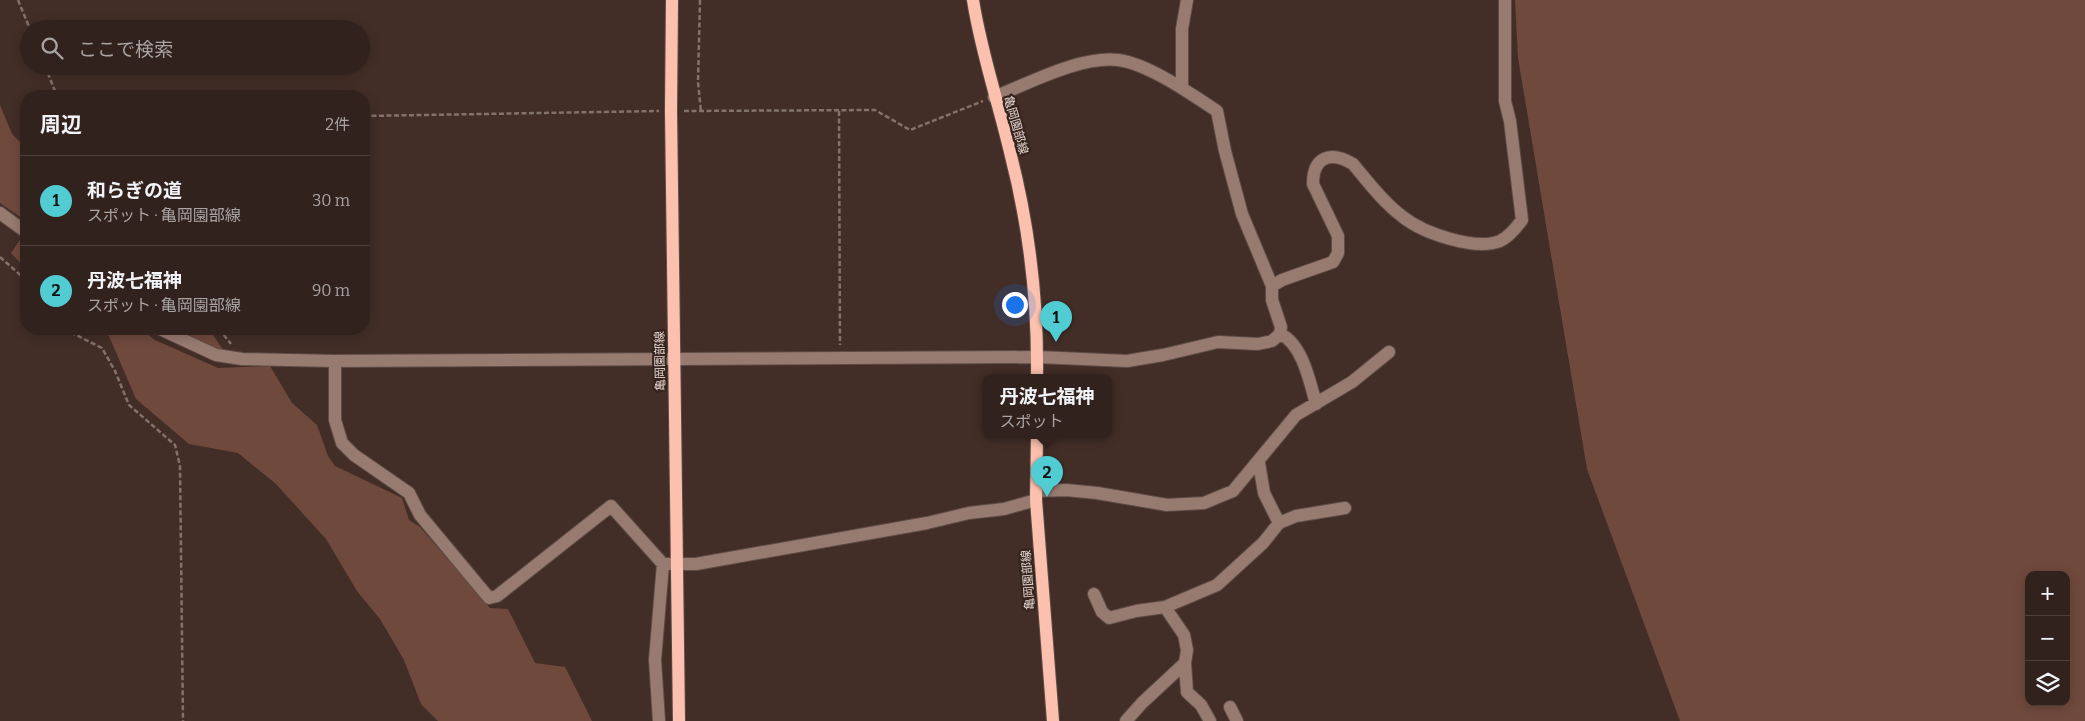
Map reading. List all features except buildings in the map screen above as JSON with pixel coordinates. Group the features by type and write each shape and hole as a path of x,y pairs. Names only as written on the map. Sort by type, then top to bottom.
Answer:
{"main road":[{"name":"亀岡園部線","path":"672,0 671,111 679,721"},
{"name":"亀岡園部線","path":"974,0 978,34 1010,152 1026,234 1035,305 1037,374"},
{"name":"亀岡園部線","path":"1037,439 1036,496 1053,721"}],"street":[{"path":"1182,88 1182,29 1187,0"},
{"path":"1272,286 1282,280 1333,262 1338,253 1338,236 1313,184 1313,174 1323,158 1344,158 1353,164 1403,218 1444,238 1486,244 1500,240 1513,231 1522,220 1510,121 1504,101 1505,0"},
{"path":"173,335 216,355 242,359 334,361 1038,357 1127,361 1218,342 1258,344 1272,341 1280,334 1281,327 1272,300 1272,286 1242,214 1216,111 1182,88 1137,65 1119,60 1098,61 1069,67 994,97"},
{"path":"0,213 20,228"},
{"path":"1280,334 1288,337 1306,368 1316,404"},
{"path":"662,564 706,562 927,523 970,513 1004,510 1036,496 1066,490 1097,493 1167,505 1204,504 1233,492 1259,463 1296,415 1352,382 1389,352"},
{"path":"334,361 335,420 342,443 354,456 409,493 420,516 489,598 497,596 611,506 662,564 655,660 659,721"},
{"path":"1259,463 1264,493 1279,523"},
{"path":"1094,594 1102,612 1109,618 1136,611 1165,607 1217,585 1263,543 1279,523 1296,516 1344,508"},
{"path":"1165,607 1184,635 1187,650 1185,662 1187,692 1201,705 1210,721"},
{"path":"1126,721 1185,662"},
{"path":"1230,707 1237,721"}],"path":[{"path":"18,0 26,20"},
{"path":"700,0 698,82 701,112"},
{"path":"49,75 55,90"},
{"path":"839,111 840,357"},
{"path":"0,257 20,275"},
{"path":"76,335 102,348 115,371 129,405 174,445 180,466 182,721"}],"shaded area":[{"path":"1515,0 2085,0 2085,721 1680,721 1587,469 1518,58"},
{"path":"0,105 12,134 20,142 20,217 0,203"},
{"path":"20,240 20,263 11,253"},
{"path":"107,335 148,335 155,340 218,368 270,366 292,403 317,425 328,456 335,466 402,498 409,520 420,527 490,608 508,609 535,663 565,667 592,721 438,721 421,704 404,660 380,619 357,591 326,539 276,484 238,453 189,444 136,399"},
{"path":"188,335 213,335 224,351 203,344"}],"place":[{"name":"和らぎの道","path":"1056,342"},
{"name":"丹波七福神","path":"1047,497"}]}
